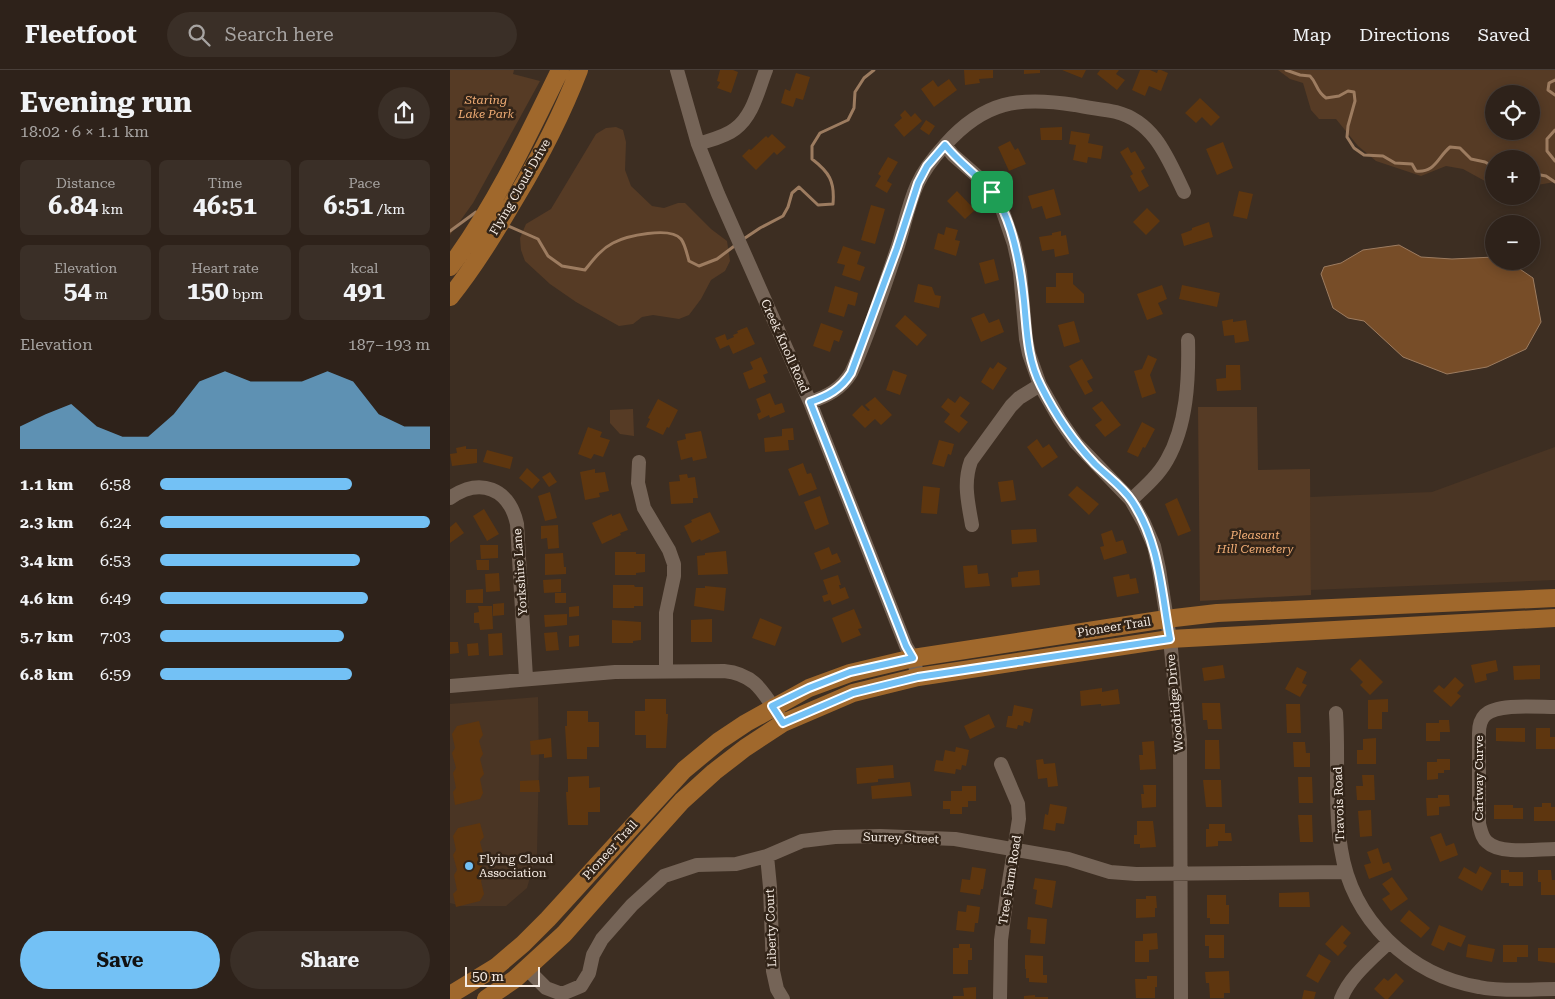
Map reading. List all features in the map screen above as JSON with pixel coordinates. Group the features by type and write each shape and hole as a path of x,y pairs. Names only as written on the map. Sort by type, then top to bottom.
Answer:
{"main road":[{"name":"Flying Cloud Drive","path":"450,267 464,248 515,164 560,70"},
{"name":"Flying Cloud Drive","path":"450,296 496,232 534,165 578,72"},
{"name":"Pioneer Trail","path":"450,995 496,968 523,944 684,770 719,741 772,706 809,688 850,672 913,658 1166,619 1217,614 1555,598"},
{"name":"Pioneer Trail","path":"486,999 527,969 564,934 682,801 714,772 783,723 853,693 918,677 1170,639 1555,618"}],"street":[{"name":"Creek Knoll Road","path":"677,70 698,144 718,194 810,402 906,646 913,658 918,677"},
{"path":"698,144 734,130 744,120 751,109 766,70"},
{"path":"810,402 836,390 846,382 897,248 918,183 927,166 945,145 968,122 983,112 1016,102 1059,103 1117,112 1130,118 1154,135 1163,148 1184,192"},
{"name":"Woodridge Drive","path":"945,145 992,192 1002,209 1014,244 1020,272 1026,339 1040,385 1076,443 1131,500 1154,546 1161,577 1170,639 1180,740 1181,999"},
{"path":"1131,500 1157,474 1174,446 1179,430 1186,389 1189,360 1188,340"},
{"path":"972,525 966,485 967,471 971,460 1019,398 1040,385"},
{"path":"639,462 638,483 644,508 669,550 674,564 674,576 665,621 666,670"},
{"name":"Yorkshire Lane","path":"450,498 467,488 486,488 496,491 504,497 515,513 526,678"},
{"path":"450,686 526,678 666,670 724,670 738,672 757,684 783,723"},
{"name":"Cartway Curve","path":"1555,707 1503,708 1494,710 1485,715 1480,723 1479,733 1479,824 1487,842 1495,848 1505,850 1555,849"},
{"name":"Travois Road","path":"1336,713 1338,824 1346,872 1357,900 1371,922 1389,942 1408,958 1431,972 1455,982 1480,988 1553,993"},
{"name":"Tree Farm Road","path":"1000,999 1001,940 1019,819 1018,804 1001,764"},
{"name":"Surrey Street","path":"527,969 546,988 562,994 581,986 589,973 592,954 602,939 632,905 664,876 697,865 736,864 767,856 802,841 835,837 880,836 955,839 1068,859 1110,872 1136,874 1346,872"},
{"name":"Liberty Court","path":"767,856 773,971 777,989 783,999"},
{"path":"1341,999 1354,977 1389,942"}],"shaded area":[{"path":"1399,245 1421,257 1452,259 1485,257 1485,270 1521,270 1533,278 1541,322 1526,349 1487,367 1447,374 1403,357 1364,321 1348,318 1333,308 1321,274 1324,267 1341,263 1363,250"},
{"path":"1555,447 1555,580 1311,590 1310,497 1432,492"},
{"path":"538,697 537,853 527,888 506,906 462,906 450,903 450,704"}],"green space":[{"name":"Staring Lake Park","path":"450,70 514,70 513,74 540,81 473,203 450,235"},
{"path":"1278,70 1555,70 1555,182 1540,184 1540,150 1485,150 1485,181 1463,169 1446,166 1421,176 1376,161 1358,146 1336,119 1319,119 1311,110 1303,83 1290,79"},
{"path":"616,127 623,130 626,142 625,170 631,186 652,206 664,208 678,203 685,203 711,229 727,241 730,261 725,271 711,280 701,299 689,315 679,319 653,315 642,317 633,324 619,326 576,302 550,284 525,261 521,250 520,238 526,224 551,209 596,134 606,128"},
{"name":"Pleasant Hill Cemetery","path":"1198,407 1257,407 1258,470 1310,469 1311,595 1200,601"},
{"path":"633,409 634,436 620,434 610,423 610,410"}],"building":[{"path":"720,70 738,72 731,93 717,88 720,82 717,81"},
{"path":"964,70 993,70 993,78 979,79 980,83 965,85"},
{"path":"1024,70 1040,70 1040,73 1024,74"},
{"path":"1062,70 1086,70 1082,78"},
{"path":"1100,70 1119,70 1116,74 1125,80 1117,90 1097,74"},
{"path":"1140,70 1150,70 1157,73 1158,70 1161,70 1168,73 1161,91 1149,86 1145,96 1132,90"},
{"path":"796,73 810,77 803,100 796,98 793,107 781,103 785,89 790,91"},
{"path":"949,79 957,90 934,107 921,89 933,80 938,87"},
{"path":"1200,98 1220,117 1211,126 1202,117 1196,123 1185,113"},
{"path":"905,110 911,117 915,113 922,121 904,137 894,125 902,118 900,115"},
{"path":"926,120 935,126 929,135 920,129"},
{"path":"1062,127 1062,140 1041,140 1040,128"},
{"path":"1071,131 1090,134 1088,143 1103,146 1101,159 1088,157 1087,163 1073,160 1076,145 1069,144"},
{"path":"772,134 786,147 777,155 774,152 756,170 742,156 766,136 768,138"},
{"path":"1010,141 1015,150 1018,148 1026,164 1009,171 998,147"},
{"path":"1223,142 1233,168 1217,175 1206,149"},
{"path":"1128,147 1131,153 1135,151 1145,168 1141,171 1149,186 1139,192 1130,176 1133,174 1120,152"},
{"path":"888,157 898,162 887,181 892,184 887,193 875,186 881,176 878,174"},
{"path":"1054,189 1061,215 1046,219 1042,206 1032,209 1028,196"},
{"path":"957,191 975,210 965,219 947,201"},
{"path":"1239,191 1253,194 1247,219 1233,216"},
{"path":"871,205 885,209 875,244 861,240"},
{"path":"1147,208 1160,221 1146,235 1133,222"},
{"path":"1209,222 1213,237 1184,246 1181,234"},
{"path":"946,227 958,230 955,240 960,241 956,256 934,249 938,233 944,235"},
{"path":"1061,231 1061,236 1066,235 1069,254 1055,257 1054,249 1042,251 1039,237"},
{"path":"843,246 861,252 857,264 865,267 860,281 842,275 845,265 837,263"},
{"path":"994,259 999,280 985,284 979,263"},
{"path":"1056,273 1073,273 1073,284 1084,294 1084,303 1046,303 1046,287 1056,287"},
{"path":"918,284 932,287 935,295 941,296 939,308 914,302"},
{"path":"1162,285 1167,299 1158,303 1163,314 1147,320 1137,294"},
{"path":"1182,285 1220,293 1217,307 1179,299"},
{"path":"835,286 858,293 855,306 848,304 844,317 828,312"},
{"path":"984,313 989,323 999,319 1004,332 981,342 971,318"},
{"path":"905,315 927,335 917,346 895,326"},
{"path":"1233,319 1233,322 1246,320 1249,341 1235,343 1234,335 1224,336 1222,321"},
{"path":"1074,321 1080,342 1064,347 1058,325"},
{"path":"821,323 843,331 839,342 834,340 830,352 813,346"},
{"path":"747,327 755,344 733,354 729,345 720,349 715,338 725,334 727,340 734,337 733,335 738,333 737,331"},
{"path":"1148,355 1157,359 1150,375 1156,393 1142,398 1134,371 1142,369"},
{"path":"761,357 768,373 763,375 766,382 749,389 743,373 753,369 750,362"},
{"path":"1082,359 1093,378 1087,381 1093,391 1085,395 1069,366"},
{"path":"998,362 1007,368 993,390 981,382 990,367 993,369"},
{"path":"1226,365 1240,365 1241,390 1217,391 1216,379 1226,378"},
{"path":"893,370 907,375 900,395 886,390"},
{"path":"770,393 775,405 782,403 785,412 770,418 769,415 759,420 757,414 761,412 756,399"},
{"path":"960,396 970,403 960,416 968,422 959,433 944,422 950,414 941,407 948,398 955,403"},
{"path":"875,397 892,415 881,425 875,419 865,428 852,415 862,405 868,411 870,410 865,405"},
{"path":"658,399 678,410 669,428 667,427 663,435 646,427 650,419 648,418"},
{"path":"1102,401 1121,425 1105,437 1095,425 1102,420 1092,408"},
{"path":"1142,422 1155,429 1138,457 1127,452"},
{"path":"588,427 602,432 600,437 610,440 603,457 594,454 591,459 578,454"},
{"path":"793,428 794,440 788,440 789,450 765,452 764,438 782,436 782,429"},
{"path":"701,431 707,458 693,461 692,457 681,460 677,441 686,439 685,434"},
{"path":"1037,439 1043,448 1049,444 1058,457 1042,468 1027,447"},
{"path":"939,440 954,444 951,455 948,454 944,467 932,464"},
{"path":"466,446 466,449 477,449 477,463 452,466 450,454 457,453 456,448"},
{"path":"487,450 513,457 510,469 483,462"},
{"path":"803,463 807,474 811,473 817,489 799,496 788,469"},
{"path":"527,468 540,480 532,489 519,478"},
{"path":"595,469 595,473 605,472 609,491 599,493 600,497 585,500 580,472"},
{"path":"550,472 557,482 549,487 542,477"},
{"path":"687,474 688,478 695,477 698,498 693,498 693,503 671,504 669,482 680,481 679,475"},
{"path":"1013,480 1016,500 1001,502 998,482"},
{"path":"923,486 940,488 937,514 921,513"},
{"path":"1077,486 1099,504 1089,515 1068,495"},
{"path":"550,492 557,518 545,521 538,496"},
{"path":"820,496 829,524 815,530 804,502"},
{"path":"1177,498 1191,531 1178,536 1165,504"},
{"path":"484,509 499,534 487,541 473,516"},
{"path":"710,512 720,532 692,543 684,526 692,522 691,520"},
{"path":"620,513 628,530 602,544 592,523 612,514 612,516"},
{"path":"456,522 464,533 450,543 450,527"},
{"path":"558,525 559,548 548,549 547,538 541,539 541,526"},
{"path":"1036,529 1037,542 1012,544 1011,530"},
{"path":"1112,530 1116,542 1123,540 1127,553 1104,560 1100,547 1104,546 1101,534"},
{"path":"480,545 498,545 498,558 481,559"},
{"path":"829,547 832,555 837,553 841,562 821,570 814,553"},
{"path":"726,551 728,574 698,575 697,556 705,555 705,553"},
{"path":"615,552 645,554 645,572 636,573 636,575 615,575"},
{"path":"563,553 566,574 545,575 545,554"},
{"path":"476,560 489,560 489,570 477,570"},
{"path":"977,565 978,574 988,573 990,586 965,588 963,566"},
{"path":"1039,570 1040,585 1012,587 1011,578 1018,577 1018,572"},
{"path":"499,573 500,591 486,592 485,574"},
{"path":"1129,574 1130,579 1136,578 1139,593 1117,597 1113,577"},
{"path":"838,575 841,585 839,585 840,589 845,587 849,598 832,605 830,600 824,602 822,596 828,594 823,580"},
{"path":"561,579 561,592 544,593 543,580"},
{"path":"613,585 643,587 643,606 613,608"},
{"path":"705,586 726,588 724,611 694,606 696,588 705,588"},
{"path":"483,589 483,603 466,603 466,590"},
{"path":"555,593 566,593 566,603 555,603"},
{"path":"504,603 504,615 493,616 493,604"},
{"path":"478,606 492,606 493,629 480,630 479,623 474,623 474,613 479,612"},
{"path":"579,606 579,616 569,617 569,607"},
{"path":"854,609 862,628 858,629 861,635 842,643 832,618"},
{"path":"567,614 567,625 545,627 544,615"},
{"path":"760,618 782,627 775,646 752,638"},
{"path":"712,619 712,642 691,642 691,620"},
{"path":"612,620 641,622 641,640 633,641 633,643 612,643"},
{"path":"557,632 559,650 546,651 544,633"},
{"path":"502,633 503,655 489,656 488,634"},
{"path":"579,635 579,646 569,647 569,636"},
{"path":"450,642 458,642 459,653 450,654"},
{"path":"478,643 479,655 468,656 467,644"},
{"path":"1360,659 1383,682 1370,695 1360,685 1363,682 1350,669"},
{"path":"1496,660 1498,671 1486,674 1487,680 1475,683 1471,665"},
{"path":"1223,665 1225,678 1204,681 1202,668"},
{"path":"1540,665 1540,679 1514,680 1513,666"},
{"path":"1297,667 1307,672 1302,683 1307,685 1300,697 1285,689"},
{"path":"1455,677 1464,685 1457,693 1461,696 1451,707 1433,691 1439,685 1444,689"},
{"path":"1102,688 1102,692 1118,689 1120,704 1081,706 1080,691"},
{"path":"645,699 666,699 666,714 668,714 666,748 646,748 646,735 635,735 635,711 645,711"},
{"path":"1388,699 1388,712 1382,712 1382,729 1368,729 1368,700"},
{"path":"1202,703 1220,703 1222,729 1208,729 1207,720 1203,720"},
{"path":"1286,704 1300,704 1301,733 1287,733"},
{"path":"1014,705 1033,709 1030,723 1024,721 1023,726 1018,725 1017,729 1006,727 1008,716 1012,716"},
{"path":"567,711 588,711 588,722 599,722 599,747 587,747 587,759 567,759 565,726 567,726"},
{"path":"989,714 995,727 970,739 964,726"},
{"path":"1439,720 1449,720 1450,732 1440,732 1440,741 1426,741 1426,723 1439,723"},
{"path":"479,721 483,735 479,741 483,754 480,759 484,774 480,779 483,793 480,799 455,805 453,792 456,788 453,773 456,768 452,753 455,748 452,734 457,726"},
{"path":"1496,728 1525,728 1525,742 1496,741"},
{"path":"1536,728 1550,728 1550,737 1555,737 1555,749 1536,749"},
{"path":"551,738 552,757 544,758 544,754 531,755 530,741"},
{"path":"1376,738 1376,764 1357,764 1357,750 1363,750 1363,739"},
{"path":"1205,740 1219,740 1220,769 1205,769"},
{"path":"1154,741 1156,769 1140,770 1139,755 1143,755 1142,742"},
{"path":"1293,742 1305,742 1306,753 1310,753 1310,767 1294,767"},
{"path":"956,747 969,750 966,766 962,765 961,770 956,769 955,774 934,771 936,760 943,761 945,750 955,752"},
{"path":"1043,759 1044,764 1055,763 1058,786 1048,787 1047,778 1038,779 1036,760"},
{"path":"1437,759 1450,759 1450,770 1438,773 1438,779 1427,780 1427,762 1437,762"},
{"path":"893,765 894,778 878,779 878,782 857,784 856,768"},
{"path":"1362,775 1374,775 1375,800 1357,800 1356,786 1363,786"},
{"path":"589,776 589,788 600,787 600,812 588,812 588,825 568,825 566,792 568,792 568,777"},
{"path":"1298,777 1312,777 1313,803 1299,803"},
{"path":"539,780 540,792 520,792 520,781"},
{"path":"1203,780 1221,780 1222,807 1206,807"},
{"path":"910,782 912,796 872,799 871,786"},
{"path":"1143,785 1156,785 1156,807 1142,808 1141,794 1144,794"},
{"path":"962,786 976,786 976,801 968,801 968,807 962,807 962,814 950,814 950,809 943,809 943,801 951,801 951,791 962,791"},
{"path":"1438,795 1449,795 1450,806 1439,807 1439,815 1427,816 1426,798 1438,798"},
{"path":"1542,803 1551,803 1551,807 1555,807 1555,821 1534,821 1534,807 1542,807"},
{"path":"1050,804 1067,807 1064,824 1056,823 1055,831 1043,829 1045,814 1048,815"},
{"path":"1494,805 1513,805 1513,808 1523,808 1523,819 1494,819"},
{"path":"1371,810 1372,836 1360,837 1358,811"},
{"path":"1298,815 1312,815 1313,842 1300,842"},
{"path":"1137,821 1153,821 1156,847 1140,848 1140,844 1134,844 1134,835 1137,835"},
{"name":"Flying Cloud Association","path":"480,823 484,837 480,842 484,856 481,861 484,876 481,881 484,894 480,901 456,907 453,894 457,890 454,875 457,870 453,855 456,850 453,836 458,828"},
{"path":"1209,824 1225,824 1225,833 1231,833 1232,841 1218,841 1218,846 1206,847 1206,829 1209,829"},
{"path":"1441,833 1446,846 1454,843 1458,855 1440,862 1430,837"},
{"path":"1378,848 1383,864 1389,862 1392,870 1369,879 1364,865 1371,863 1367,852"},
{"path":"1480,866 1492,873 1482,891 1458,878 1464,867 1476,874"},
{"path":"972,867 986,869 983,889 981,889 980,895 960,892 962,879 970,880"},
{"path":"1501,870 1523,872 1523,886 1509,886 1509,883 1501,883"},
{"path":"1538,870 1551,870 1552,880 1555,880 1555,895 1541,895 1541,882 1538,882"},
{"path":"1392,877 1408,899 1391,911 1382,899 1390,894 1382,884"},
{"path":"1035,878 1056,881 1052,908 1035,904 1037,890 1033,889"},
{"path":"1309,892 1310,907 1279,907 1279,893"},
{"path":"1207,895 1226,895 1226,905 1229,905 1229,924 1210,924 1210,918 1207,918"},
{"path":"1146,896 1156,896 1157,908 1155,908 1155,917 1136,918 1136,899 1146,899"},
{"path":"967,905 980,907 978,923 975,923 974,932 956,930 958,911 966,912"},
{"path":"1409,910 1430,928 1421,938 1400,921"},
{"path":"1028,917 1047,919 1045,944 1030,943 1031,930 1027,929"},
{"path":"1342,925 1351,933 1343,943 1347,946 1338,956 1325,944"},
{"path":"1439,925 1466,936 1461,947 1448,942 1444,951 1431,945"},
{"path":"1157,933 1158,949 1149,950 1149,962 1135,962 1135,941 1143,941 1143,934"},
{"path":"1205,935 1224,935 1224,958 1209,958 1209,946 1205,946"},
{"path":"959,944 970,944 970,948 972,948 972,960 968,960 968,974 953,974 953,948 959,948"},
{"path":"1468,944 1495,949 1492,962 1466,957"},
{"path":"1503,945 1528,945 1528,957 1517,957 1517,962 1503,962"},
{"path":"1538,948 1555,948 1555,963 1538,961"},
{"path":"1319,954 1331,961 1318,983 1306,976"},
{"path":"1025,955 1043,956 1043,975 1047,975 1047,983 1029,982 1029,978 1026,978"},
{"path":"1229,971 1230,993 1224,993 1224,998 1210,998 1209,983 1206,983 1205,972"},
{"path":"1396,973 1404,981 1388,999 1385,999 1374,989 1384,978 1388,981"},
{"path":"1147,976 1157,976 1155,998 1136,998 1135,979 1147,979"},
{"path":"976,987 976,999 953,999 953,996 964,996 963,988"},
{"path":"1304,990 1316,992 1314,999 1302,999"},
{"path":"1035,995 1035,997 1048,997 1048,999 1024,999 1024,996"}],"waterway":[{"path":"742,240 783,216 792,193 799,187 818,205 833,204 832,183 823,168 812,159 812,146 820,133 848,120 854,108 855,92 864,78 874,70"},
{"path":"1286,70 1310,76 1326,98 1339,96 1348,91 1354,92 1355,101 1347,137 1354,148 1364,155 1383,156 1395,163 1412,164 1416,171 1428,170 1450,147 1460,148 1471,159 1485,162"},
{"path":"1555,80 1549,83 1548,90 1555,95"},
{"path":"1555,130 1547,139 1547,151 1555,161"},
{"path":"1540,175 1546,176 1555,182"},
{"path":"450,231 476,212 480,214"},
{"path":"506,225 538,239 548,256 562,266 585,270 609,245 637,235 658,233 675,235 681,239 689,261 699,266 717,259 737,244"}],"place":[{"name":"Flying Cloud Association","path":"469,866"}],"route":[{"path":"945,145 992,192 1002,209 1014,244 1024,303 1026,339 1040,385 1076,443 1131,500 1144,523 1154,546 1170,639 918,677 853,693 783,723 772,706 809,688 850,672 913,658 906,646 810,402 836,390 846,382 857,362 897,248 912,198 927,166 936,155 945,145"}]}
